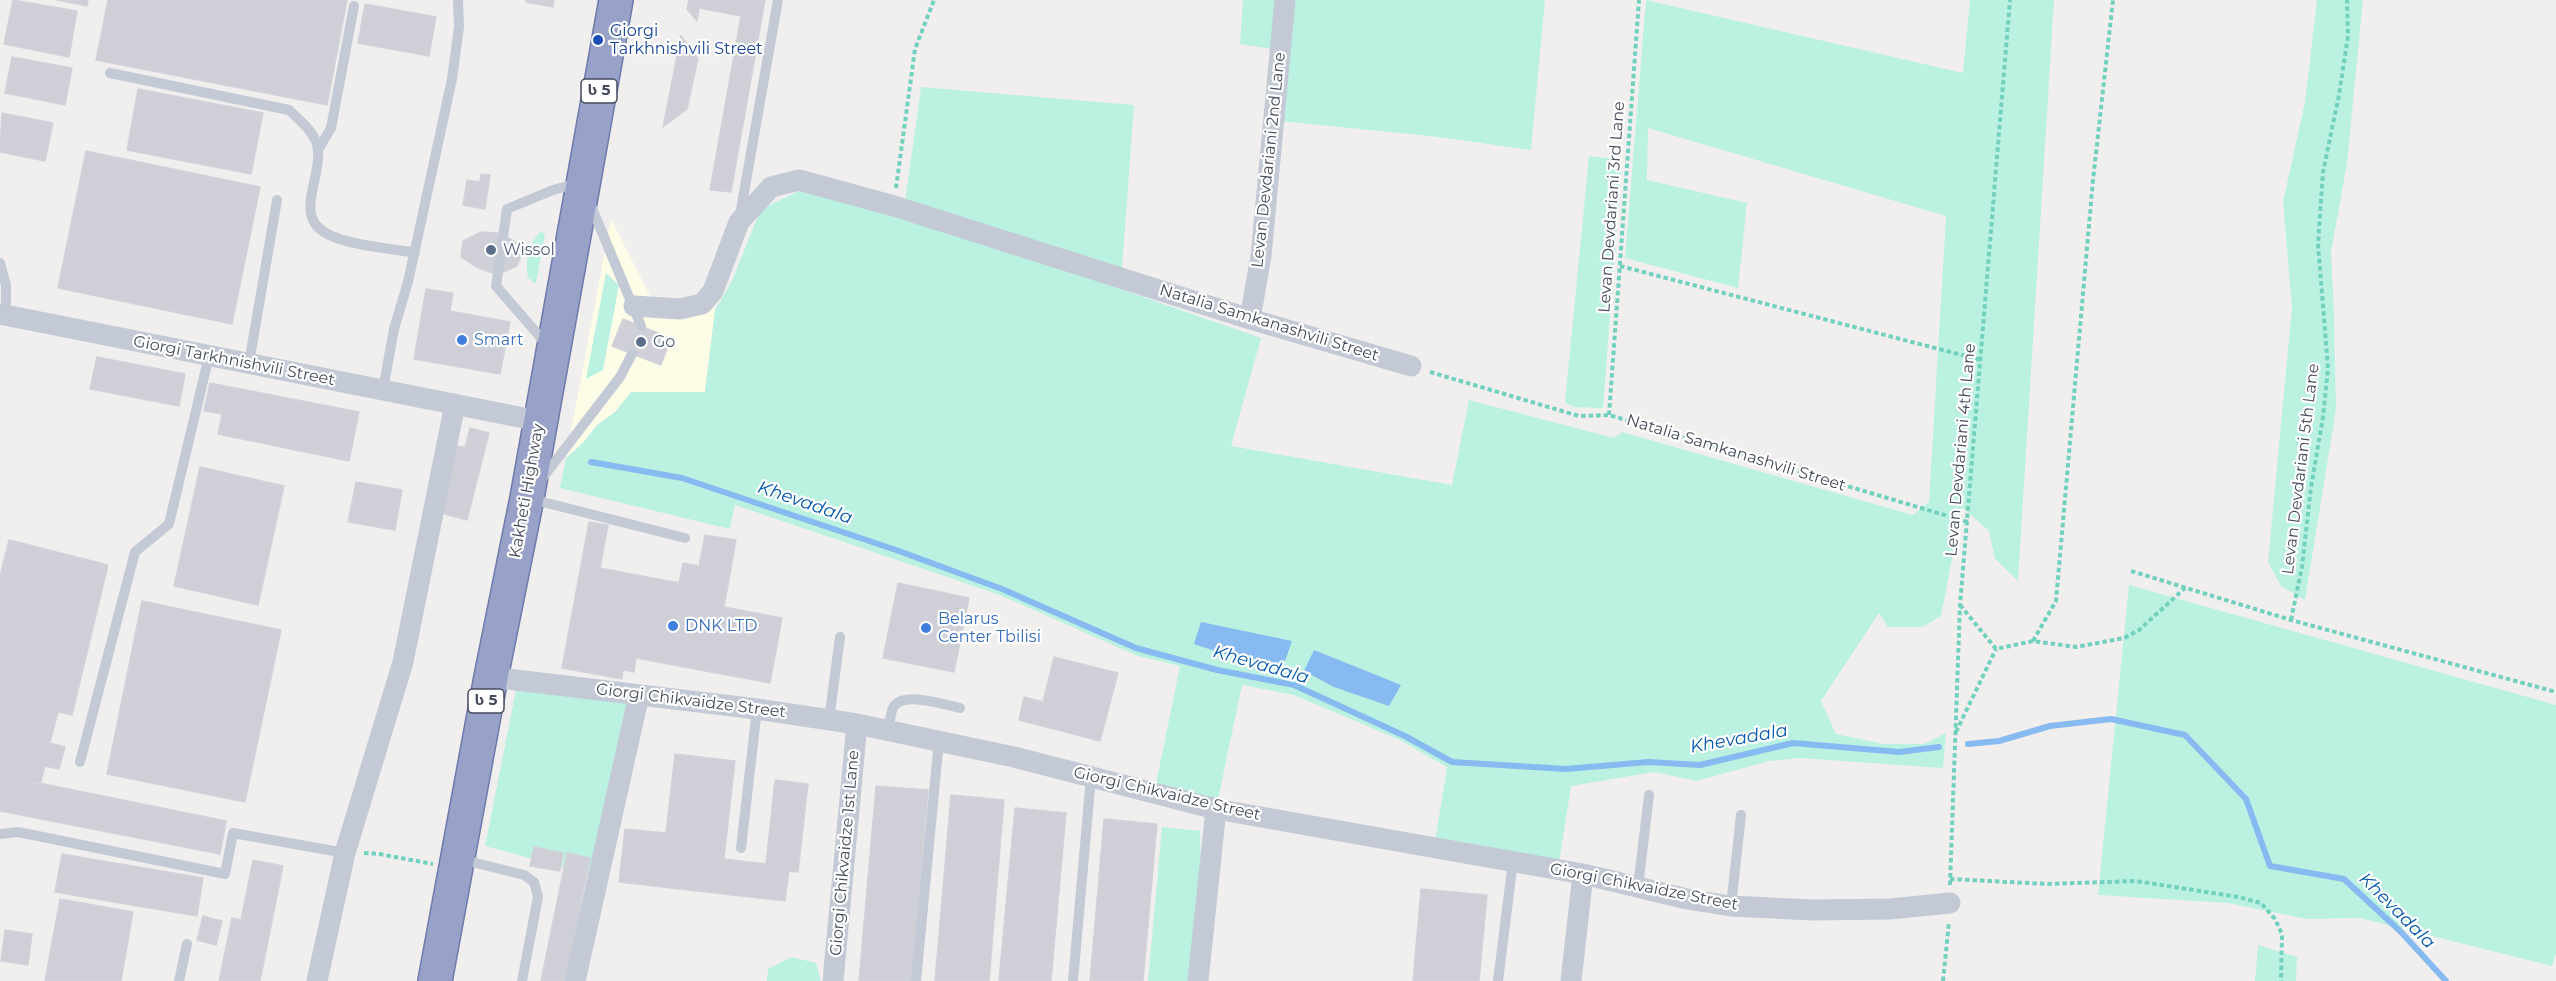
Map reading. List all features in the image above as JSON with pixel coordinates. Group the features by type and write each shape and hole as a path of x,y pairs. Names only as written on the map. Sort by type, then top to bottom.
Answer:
{"highway":[{"name":"Kakheti Highway","path":"435,981 491,676 527,498 616,0"}],"street":[{"name":"Levan Devdariani 2nd Lane","path":"1250,319 1261,256 1285,0"},
{"name":"Natalia Samkanashvili Street","path":"634,306 680,309 702,304 713,291 739,222 771,187 799,180 894,206 1250,319 1411,366"},
{"name":"Giorgi Tarkhnishvili Street","path":"3,315 539,421"},
{"path":"317,981 345,853 403,662 455,404"},
{"name":"Giorgi Chikvaidze Street","path":"491,676 857,724 939,740 1216,809 1583,874 1731,906 1812,910 1890,909 1950,903"},
{"path":"575,981 639,694"},
{"name":"Giorgi Chikvaidze 1st Lane","path":"833,981 857,724"},
{"path":"1198,981 1216,809"},
{"path":"1571,981 1583,874"}],"lane":[{"path":"383,390 394,329 414,253 452,79 459,27 458,0"},
{"path":"739,222 778,0"},
{"path":"354,6 331,128 318,150 309,209 314,224 336,238 414,253"},
{"path":"110,73 289,110 312,131 318,150"},
{"path":"553,351 496,286 507,209 553,190 582,182 641,326"},
{"path":"249,363 277,200"},
{"path":"0,263 6,285 3,315"},
{"path":"632,354 620,377 527,498 685,538"},
{"path":"80,762 135,552 169,524 209,356"},
{"path":"829,720 840,637"},
{"path":"888,731 893,707 900,701 911,698 960,708"},
{"path":"741,848 757,710"},
{"path":"916,981 939,740"},
{"path":"1072,981 1091,777"},
{"path":"1638,886 1649,795"},
{"path":"1731,906 1741,814"},
{"path":"0,834 18,832 225,874 233,833 345,853"},
{"path":"1498,981 1513,861"},
{"path":"457,864 524,874 534,882 538,897 522,981"},
{"path":"179,981 187,944"}],"path":[{"path":"894,206 915,49 934,0"},
{"name":"Levan Devdariani 3rd Lane","path":"1609,415 1639,0"},
{"name":"Levan Devdariani 4th Lane","path":"1943,981 1950,903 1960,605 2010,0"},
{"path":"2033,641 2056,601 2093,180 2113,0"},
{"name":"Levan Devdariani 5th Lane","path":"2291,620 2302,567 2328,368 2318,244 2323,172 2339,95 2348,36 2347,0"},
{"path":"1620,266 1981,360"},
{"name":"Natalia Samkanashvili Street","path":"1411,366 1579,416 1609,415 1968,522"},
{"path":"2131,571 2291,620 2556,692"},
{"path":"1996,649 2033,641 2076,647 2124,638 2139,630 2186,588"},
{"path":"1960,605 1996,649"},
{"path":"1954,734 1996,649"},
{"path":"345,853 379,854 457,864"},
{"path":"1950,879 2048,884 2136,881 2238,897 2261,903 2275,919 2282,934 2281,981"}],"shaded area":[{"path":"611,219 651,298 680,301 699,294 715,310 705,392 631,392 615,412 597,425 583,443 566,458"}],"green space":[{"path":"1243,0 1277,0 1272,49 1240,44"},
{"path":"1292,0 1545,0 1531,150 1430,136 1280,121"},
{"path":"1646,0 1963,73 1970,0 2054,0 2018,581 1995,559 1989,531 1962,507 1941,616 1923,627 1888,627 1879,613 1821,701 1836,734 1883,744 1924,744 1946,733 1943,768 1800,758 1769,761 1697,781 1654,772 1571,786 1558,870 1434,848 1447,767 1400,740 1294,695 1242,685 1216,809 1154,793 1180,666 1138,656 1000,595 735,505 730,529 560,488 566,458 583,443 597,425 615,412 631,392 705,392 715,310 731,283 761,209 799,191 817,192 954,231 1261,338 1231,446 1452,485 1469,400 1614,438 1622,432 1913,515 1929,502 1946,216 1648,128 1647,180 1747,203 1738,288 1625,258"},
{"path":"2317,0 2363,0 2347,163 2331,252 2336,409 2305,600 2281,586 2268,562 2292,307 2283,202 2305,102"},
{"path":"921,87 1134,105 1122,268 905,202"},
{"path":"1589,156 1622,160 1603,408 1573,407 1565,402"},
{"path":"540,232 545,233 536,284 528,278 527,259 530,248"},
{"path":"606,273 619,285 603,370 586,379"},
{"path":"2129,585 2556,705 2556,953 2552,966 2360,918 2307,919 2228,903 2098,895"},
{"path":"518,680 639,695 599,877 485,846"},
{"path":"1162,827 1200,831 1203,933 1198,981 1148,981"},
{"path":"2258,945 2297,957 2296,981 2255,981"},
{"path":"792,957 816,963 821,981 767,981 768,969"}],"water":[{"path":"1201,622 1292,641 1284,664 1227,655 1194,644"},
{"path":"1314,650 1401,685 1389,706 1334,687 1304,671"}],"building":[{"path":"13,0 77,11 69,57 4,44"},
{"path":"57,0 88,0 87,6"},
{"path":"108,0 347,0 327,105 96,60"},
{"path":"526,0 554,0 553,7 526,2"},
{"path":"689,0 765,0 731,192 710,190 741,16 699,8 697,21 687,9"},
{"path":"365,4 436,17 429,56 358,43"},
{"path":"681,36 698,59 687,109 663,127"},
{"path":"12,57 72,68 65,105 5,93"},
{"path":"138,89 263,113 251,174 127,150"},
{"path":"2,113 53,123 45,161 0,152"},
{"path":"86,151 260,187 232,324 58,288"},
{"path":"481,174 490,175 485,209 463,205 467,180 480,182"},
{"name":"Wissol","path":"481,232 498,233 516,242 522,254 517,266 504,272 492,273 478,268 461,257 463,241"},
{"name":"Smart","path":"426,289 453,293 450,311 510,322 500,374 414,359"},
{"path":"623,319 671,338 661,365 612,346"},
{"path":"97,357 185,374 179,406 90,389"},
{"path":"210,383 359,412 349,461 218,434 222,414 204,411"},
{"path":"470,428 489,433 467,520 441,513 458,446 465,447"},
{"path":"200,467 284,486 258,605 174,586"},
{"path":"356,482 402,490 395,530 348,522"},
{"path":"589,522 608,525 600,568 679,583 683,563 699,566 705,535 736,540 724,607 782,618 770,683 636,658 634,672 623,670 622,679 562,668"},
{"path":"9,540 108,565 72,715 0,698 0,576"},
{"name":"Belarus Center Tbilisi","path":"898,583 969,598 954,672 883,658"},
{"path":"142,601 281,630 245,802 107,774"},
{"path":"1054,657 1118,673 1100,741 1019,720 1024,697 1043,702"},
{"path":"0,698 58,712 50,743 65,747 59,769 45,766 40,785 0,775"},
{"path":"675,754 735,761 724,859 766,864 775,780 808,784 798,872 789,871 785,901 619,882 625,829 666,833"},
{"path":"0,775 226,821 220,854 0,811"},
{"path":"876,786 928,790 912,981 859,981"},
{"path":"951,795 1004,800 989,981 935,981"},
{"path":"1015,808 1066,813 1051,981 999,981"},
{"path":"1104,819 1157,824 1143,981 1090,981"},
{"path":"534,847 563,853 560,871 530,866"},
{"path":"567,853 590,858 565,981 541,981"},
{"path":"62,854 203,878 197,916 55,892"},
{"path":"253,860 283,866 260,981 219,981 232,918 241,920"},
{"path":"1421,889 1487,895 1479,981 1413,981"},
{"path":"60,899 133,912 121,981 45,981"},
{"path":"203,916 222,921 216,945 197,940"},
{"path":"5,930 32,934 28,965 1,961"}],"waterway":[{"name":"Khevadala","path":"591,462 682,478 896,550 1002,589 1136,648 1217,670 1294,685 1405,736 1452,762 1566,769 1648,762 1700,765 1793,743 1899,752 1939,747"},
{"name":"Khevadala","path":"1968,744 1999,741 2050,726 2111,719 2185,735 2246,799 2270,866 2344,879 2401,932 2446,981"}],"place":[{"name":"Giorgi Tarkhnishvili Street","path":"598,40"},
{"name":"Wissol","path":"491,250"},
{"name":"Smart","path":"462,340"},
{"name":"Go","path":"641,342"},
{"name":"DNK LTD","path":"673,626"},
{"name":"Belarus Center Tbilisi","path":"926,628"}]}
